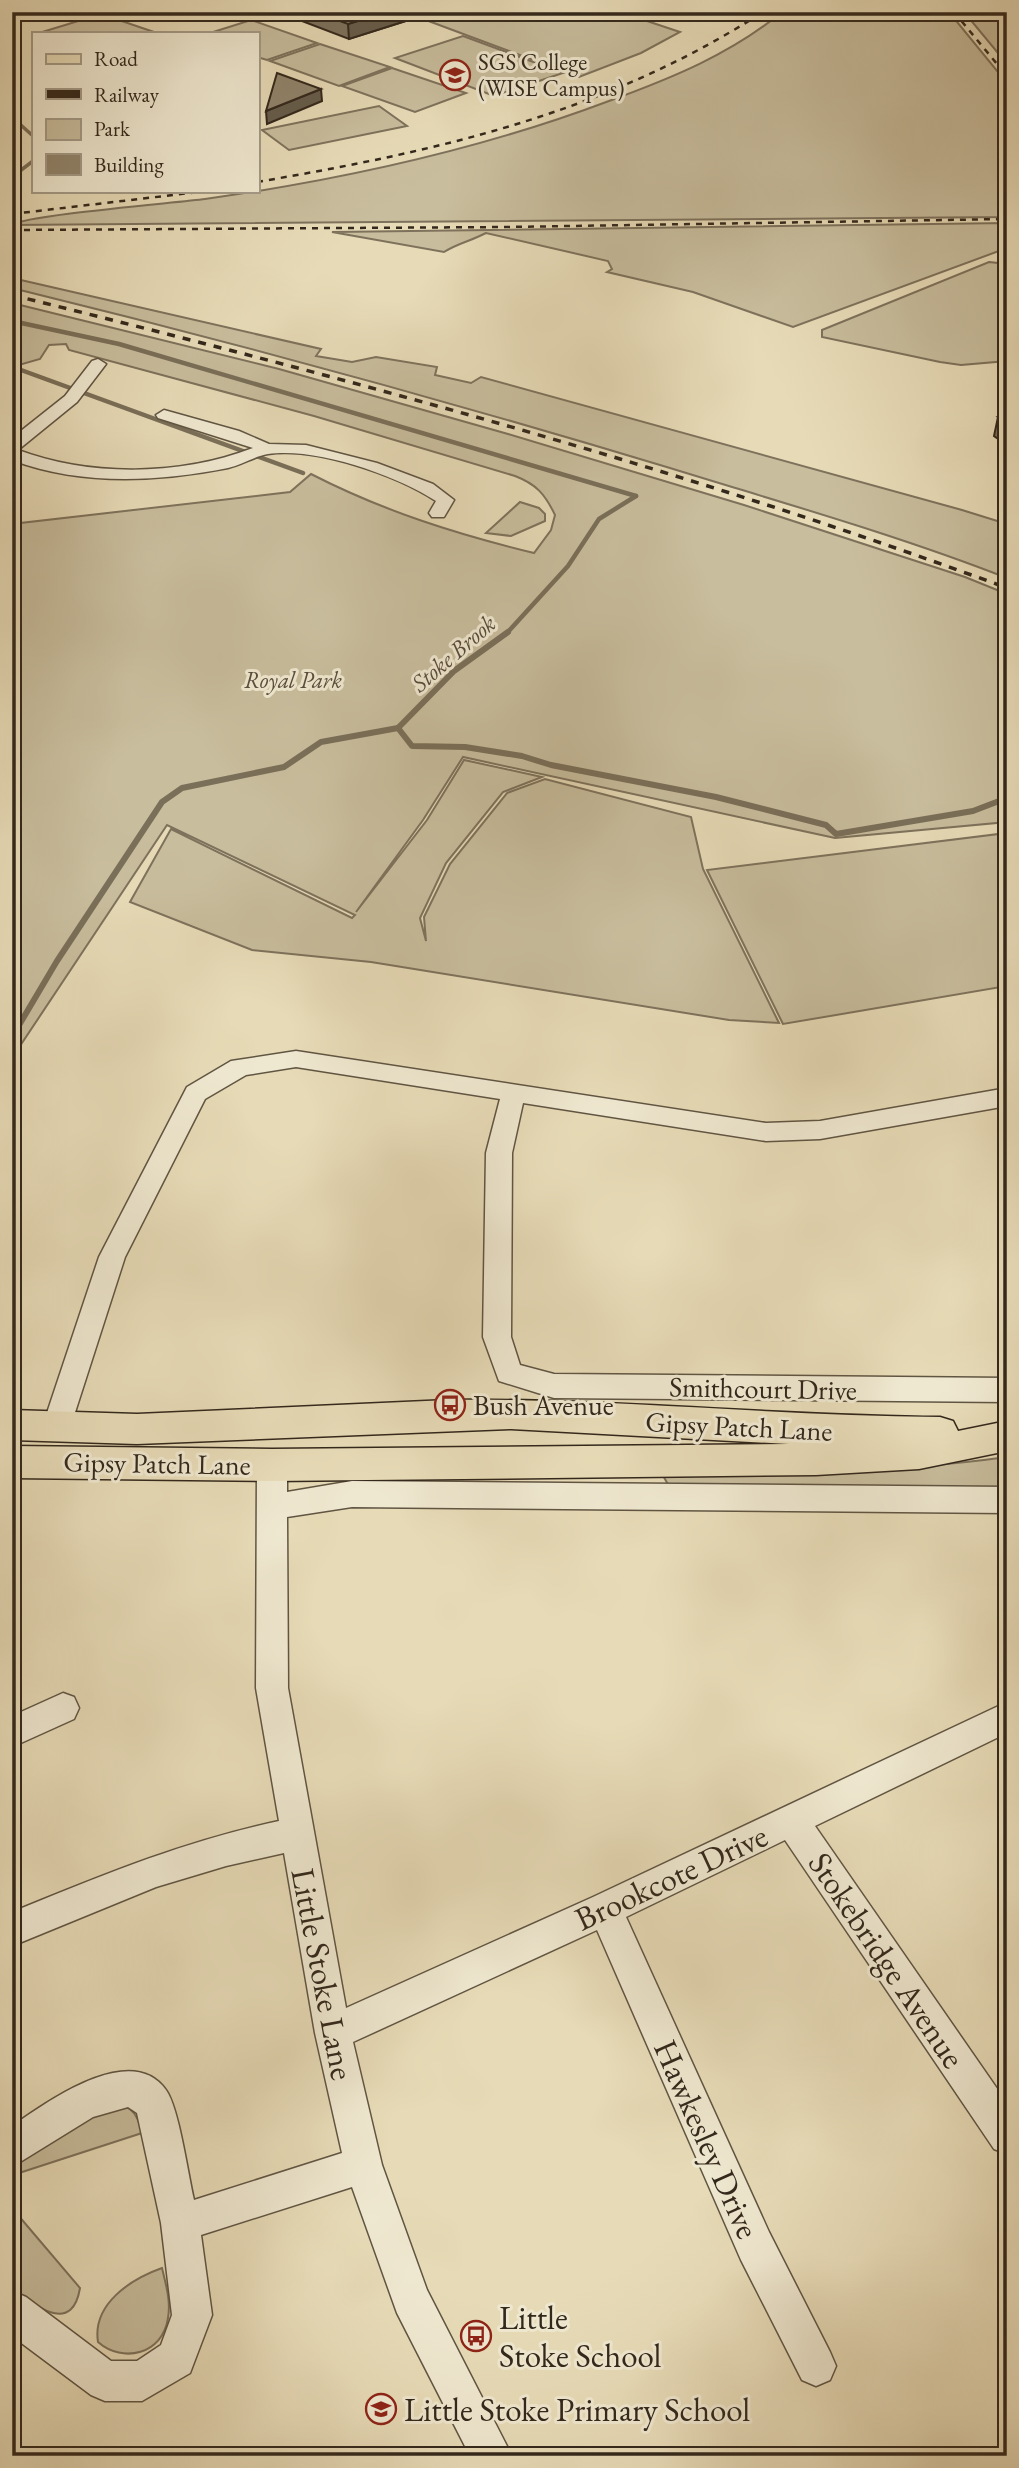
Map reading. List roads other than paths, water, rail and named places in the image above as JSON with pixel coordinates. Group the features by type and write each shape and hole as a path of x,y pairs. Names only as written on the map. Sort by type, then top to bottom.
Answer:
{"main road":[{"name":"Gipsy Patch Lane","path":"12,1424 56,1428 178,1429 347,1418 511,1414 840,1432 1007,1434"},
{"name":"Gipsy Patch Lane","path":"27,1462 56,1428"},
{"name":"Gipsy Patch Lane","path":"178,1429 263,1440 272,1465"},
{"name":"Gipsy Patch Lane","path":"27,1462 272,1465 816,1459 919,1454 1007,1434"}],"street":[{"path":"12,447 71,399 98,364"},
{"path":"54,395 71,399"},
{"path":"163,415 191,425 251,439 265,449"},
{"path":"12,454 29,468 90,475 140,474 228,463 244,460 265,449 286,447 322,453 413,481 447,503"},
{"path":"56,1428 112,1257 196,1093 240,1067 296,1059 513,1095 766,1132 820,1130 1007,1097"},
{"name":"Smithcourt Drive","path":"513,1095 499,1153 497,1337 509,1373 554,1386 1007,1390"},
{"name":"Little Stoke Lane","path":"272,1465 272,1688 333,2033 363,2165 411,2299 492,2456"},
{"path":"271,1507 352,1494 1007,1500"},
{"path":"12,1732 63,1708"},
{"name":"Brookcote Drive","path":"333,2033 605,1909 1007,1717"},
{"name":"Stokebridge Avenue","path":"791,1819 1007,2136"},
{"path":"12,1929 156,1870 226,1849 296,1834"},
{"name":"Hawkesley Drive","path":"605,1909 755,2246 816,2366"},
{"path":"12,2148 89,2100 125,2088 141,2092 153,2103 180,2222 192,2315 176,2359 142,2381 105,2381 12,2311"},
{"path":"180,2222 363,2165"}],"waterway":[{"path":"12,117 32,135"},
{"path":"12,177 32,162"},
{"path":"12,321 119,344 636,496 599,519 568,566 507,632"},
{"path":"21,370 303,473"},
{"name":"Stoke Brook","path":"398,728 454,671 507,632"},
{"name":"Stoke Brook","path":"12,1037 57,961 162,802 182,788 284,767 321,742 398,728"},
{"path":"398,728 412,746 465,747 522,756 551,765 716,797 826,825 836,834 973,811 1007,798"}],"railway":[{"path":"259,182 391,157 456,141 582,102 643,77 704,47 763,12"},
{"path":"954,12 1007,76"},
{"path":"12,214 199,192"},
{"path":"12,230 508,227 1007,219"},
{"path":"12,295 389,393 638,464 885,544 1007,588"}],"place":[{"name":"SGS College (WISE Campus)","path":"455,75"},
{"name":"Bush Avenue","path":"450,1405"},
{"name":"Little Stoke School","path":"476,2336"},
{"name":"Little Stoke Primary School","path":"381,2409"}],"park label":[{"name":"Royal Park","path":"293,680"}]}
